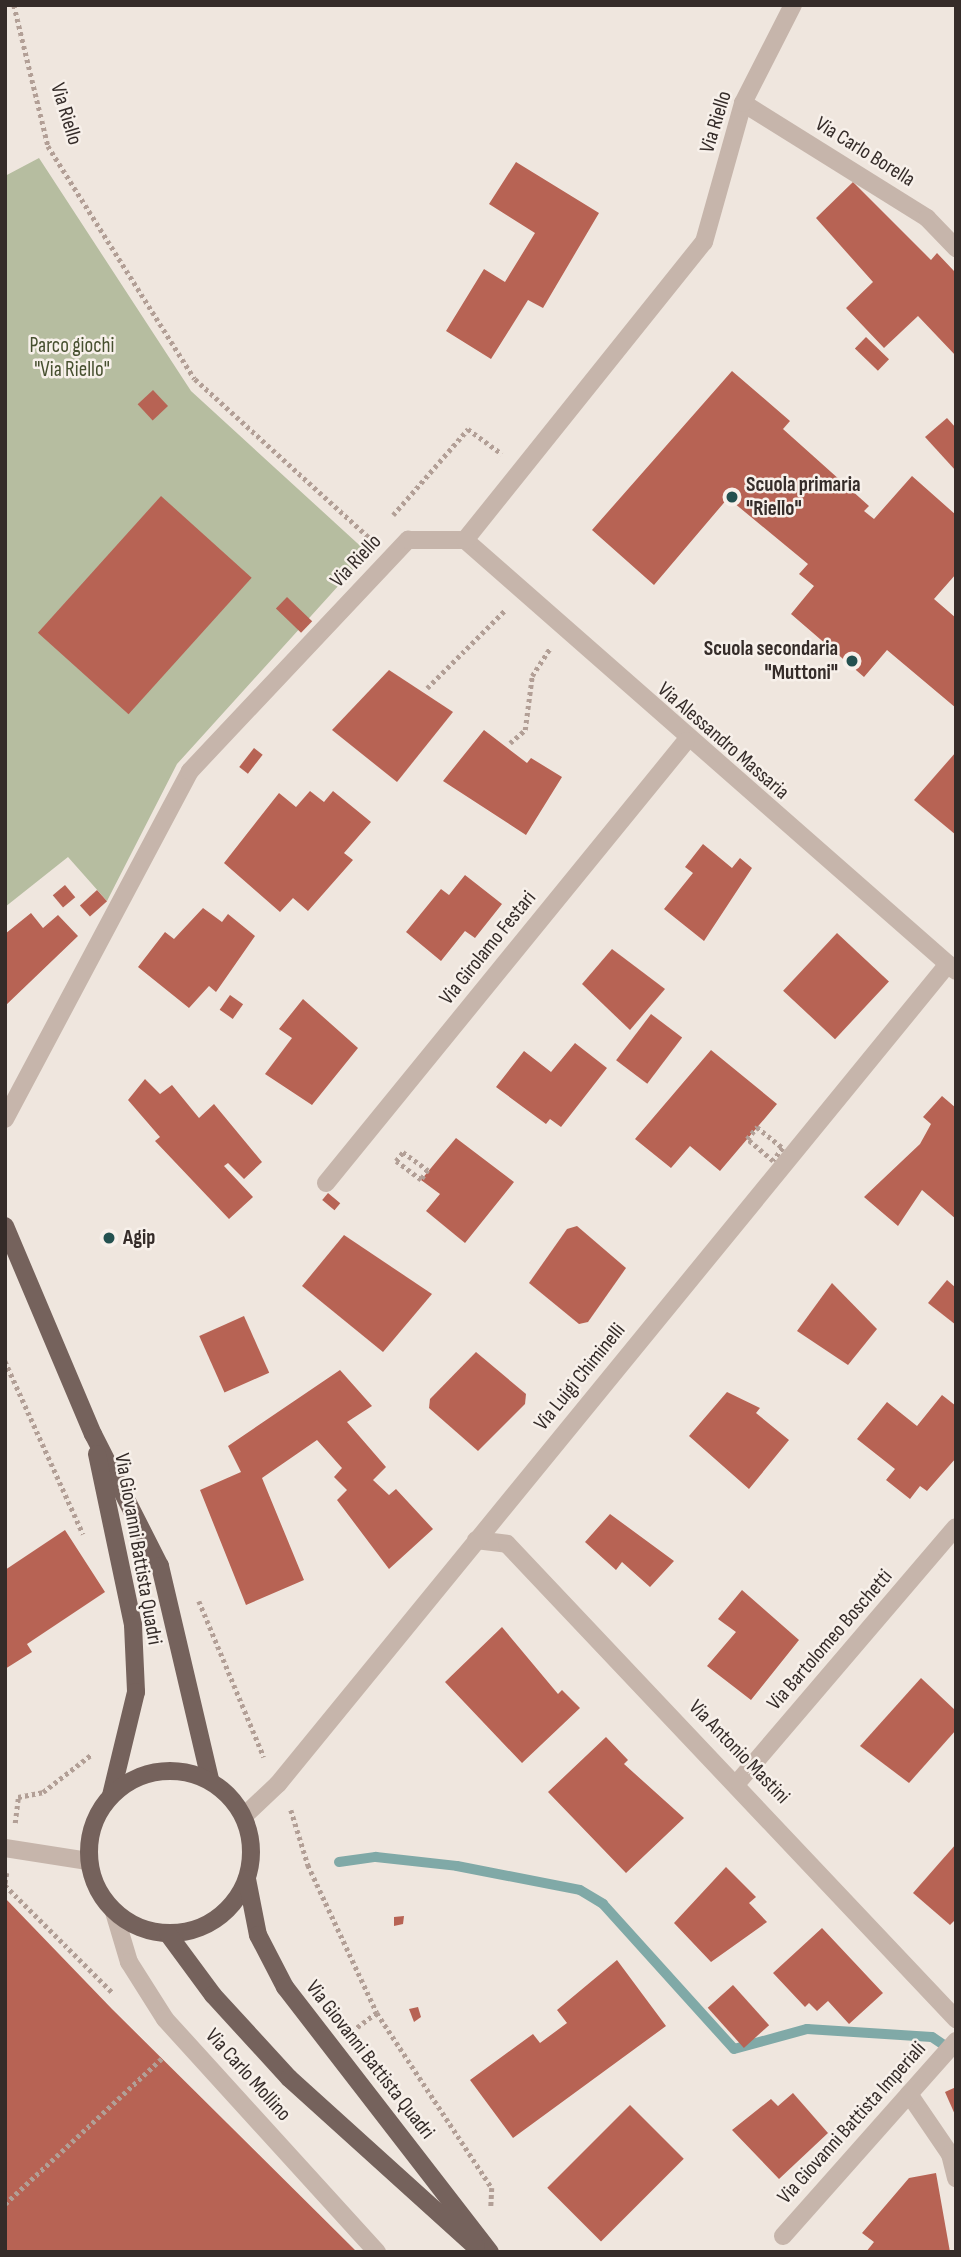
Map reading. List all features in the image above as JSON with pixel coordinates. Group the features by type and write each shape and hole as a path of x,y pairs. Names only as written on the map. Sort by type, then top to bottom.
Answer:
{"main road":[{"name":"Via Giovanni Battista Quadri","path":"5,1226 93,1434 160,1566 210,1780"},
{"name":"Via Giovanni Battista Quadri","path":"88,1861 93,1826 111,1795 136,1692 133,1638 93,1434"},
{"path":"111,1795 158,1771 210,1780 244,1816"},
{"name":"Via Giovanni Battista Quadri","path":"244,1816 251,1841 247,1879 258,1935 285,1987 487,2251"},
{"path":"88,1861 114,1912 168,1934 213,1995 289,2078 487,2251"},
{"path":"168,1934 216,1919 247,1879"}],"street":[{"name":"Via Riello","path":"5,1119 190,771 408,540 465,540 704,242 743,103 793,5"},
{"name":"Via Carlo Borella","path":"743,103 927,218 956,248"},
{"name":"Via Alessandro Massaria","path":"465,540 686,741 952,968"},
{"name":"Via Girolamo Festari","path":"326,1183 686,741"},
{"name":"Via Luigi Chiminelli","path":"244,1816 278,1784 476,1540 952,968"},
{"name":"Via Bartolomeo Boschetti","path":"738,1782 956,1527"},
{"name":"Via Antonio Mastini","path":"476,1540 507,1544 738,1782 956,2019"},
{"path":"8,1850 88,1861"},
{"name":"Via Carlo Mollino","path":"114,1912 128,1962 165,2019 377,2252"},
{"name":"Via Giovanni Battista Imperiali","path":"783,2236 956,2041"},
{"path":"909,2094 950,2154 956,2178"}],"path":[{"name":"Via Riello","path":"14,5 48,146 195,379 371,541 380,531"},
{"path":"388,520 468,429 523,468"},
{"path":"427,688 522,593"},
{"path":"510,743 525,730 532,676"},
{"path":"403,1152 428,1170 421,1180 396,1161 403,1152"},
{"path":"5,1361 89,1548"},
{"path":"192,1585 266,1763 275,1752"},
{"path":"95,1973 5,1885 8,1850 18,1797 43,1792 98,1747"},
{"path":"377,2013 492,2189 487,2251"},
{"path":"5,2204 168,2052"}],"green space":[{"name":"Parco giochi \"Via Riello\"","path":"39,158 191,391 368,553 177,764 107,901 68,857 5,907 5,176"}],"building":[{"path":"516,162 599,213 543,308 528,300 491,359 446,331 484,269 505,282 535,233 489,204"},
{"path":"853,182 931,260 937,253 954,271 956,356 918,316 884,348 846,308 873,282 816,218"},
{"path":"866,337 889,359 878,371 855,349"},
{"path":"732,371 790,421 783,429 869,506 864,511 874,519 912,476 956,515 956,574 934,599 956,618 956,708 887,650 864,677 791,614 814,586 799,574 808,564 728,498 654,585 592,530"},
{"path":"153,390 168,406 153,420 138,404"},
{"path":"947,418 956,428 956,471 925,437"},
{"path":"161,496 252,578 129,714 38,633"},
{"path":"287,597 312,621 301,633 276,609"},
{"path":"389,670 453,712 397,782 332,730"},
{"path":"484,730 527,763 531,758 562,777 526,835 443,781"},
{"path":"254,748 263,755 248,774 239,767"},
{"path":"956,752 956,835 914,800"},
{"path":"310,791 324,802 333,791 371,822 344,853 353,860 308,911 293,898 280,912 224,863 279,793 296,807"},
{"path":"703,844 732,868 740,858 752,868 704,941 664,909 693,873 685,867"},
{"path":"465,875 502,904 475,938 465,931 441,961 406,932 441,889 449,895"},
{"path":"65,885 75,897 63,908 53,895"},
{"path":"97,890 107,901 90,917 80,905"},
{"path":"203,908 222,922 228,914 255,936 216,992 209,986 189,1008 138,967 165,932 174,939"},
{"path":"31,913 43,928 58,915 78,936 5,1006 5,934"},
{"path":"837,933 889,981 835,1039 783,991"},
{"path":"612,949 665,989 630,1030 582,984"},
{"path":"230,995 243,1004 233,1019 220,1010"},
{"path":"303,999 358,1048 312,1105 265,1074 292,1038 279,1029"},
{"path":"651,1014 682,1037 647,1084 616,1060"},
{"path":"575,1043 607,1068 561,1127 550,1119 546,1124 496,1087 524,1051 551,1072"},
{"path":"711,1050 777,1104 720,1171 690,1146 671,1168 635,1139"},
{"path":"145,1079 160,1094 172,1085 199,1118 214,1104 262,1162 244,1179 228,1163 224,1166 253,1197 229,1219 155,1141 160,1137 128,1100"},
{"path":"942,1096 956,1108 956,1219 922,1190 898,1226 864,1197 920,1144 931,1124 923,1117"},
{"path":"456,1138 514,1182 465,1243 426,1211 440,1194 421,1180"},
{"path":"328,1193 340,1203 334,1210 322,1200"},
{"path":"577,1226 626,1268 588,1322 579,1324 529,1283 567,1229"},
{"path":"344,1235 432,1294 383,1352 302,1286"},
{"path":"947,1280 956,1288 956,1325 928,1303"},
{"path":"832,1283 877,1329 848,1365 797,1331"},
{"path":"244,1316 269,1373 224,1393 199,1336"},
{"path":"476,1352 526,1394 525,1404 478,1451 429,1408 430,1399"},
{"path":"340,1370 372,1406 347,1422 386,1467 373,1480 389,1495 396,1489 433,1529 389,1569 337,1500 347,1490 334,1477 342,1468 317,1440 262,1478 304,1580 246,1605 200,1490 241,1472 228,1446"},
{"path":"727,1392 760,1408 756,1413 789,1440 749,1489 689,1436"},
{"path":"942,1395 956,1406 956,1458 927,1491 920,1486 910,1499 886,1480 895,1469 857,1439 887,1402 917,1426"},
{"path":"610,1514 674,1561 650,1587 622,1562 616,1570 585,1542"},
{"path":"65,1530 105,1592 27,1644 32,1652 5,1669 5,1570"},
{"path":"742,1590 799,1640 751,1700 707,1666 736,1632 718,1619"},
{"path":"502,1627 558,1694 562,1690 580,1708 522,1763 445,1682"},
{"path":"921,1678 956,1711 956,1730 909,1783 860,1746"},
{"path":"606,1737 628,1760 624,1764 684,1818 626,1873 548,1792"},
{"path":"956,1844 956,1919 950,1925 913,1893"},
{"path":"726,1867 756,1897 749,1903 767,1922 711,1962 674,1923"},
{"path":"5,1898 112,2009 357,2252 5,2252"},
{"path":"404,1916 403,1924 394,1926 394,1917"},
{"path":"822,1928 883,1993 849,2024 828,2001 817,2011 809,2003 805,2007 773,1973"},
{"path":"617,1960 666,2026 513,2138 470,2080 533,2034 540,2043 567,2023 557,2010"},
{"path":"733,1985 769,2025 744,2048 708,2008"},
{"path":"418,2007 421,2017 414,2022 409,2009"},
{"path":"956,2087 956,2117 945,2092"},
{"path":"793,2093 828,2133 779,2179 732,2130 771,2099 778,2106"},
{"path":"630,2105 684,2159 601,2241 547,2188"},
{"path":"936,2173 950,2252 866,2252 874,2242 862,2233 909,2178"}],"waterway":[{"path":"339,1862 376,1857 457,1866 580,1890 603,1904 734,2049 807,2029 932,2037 954,2052"}],"place":[{"name":"Scuola primaria \"Riello\"","path":"732,497"},
{"name":"Scuola secondaria \"Muttoni\"","path":"852,661"},
{"name":"Agip","path":"109,1238"}]}
